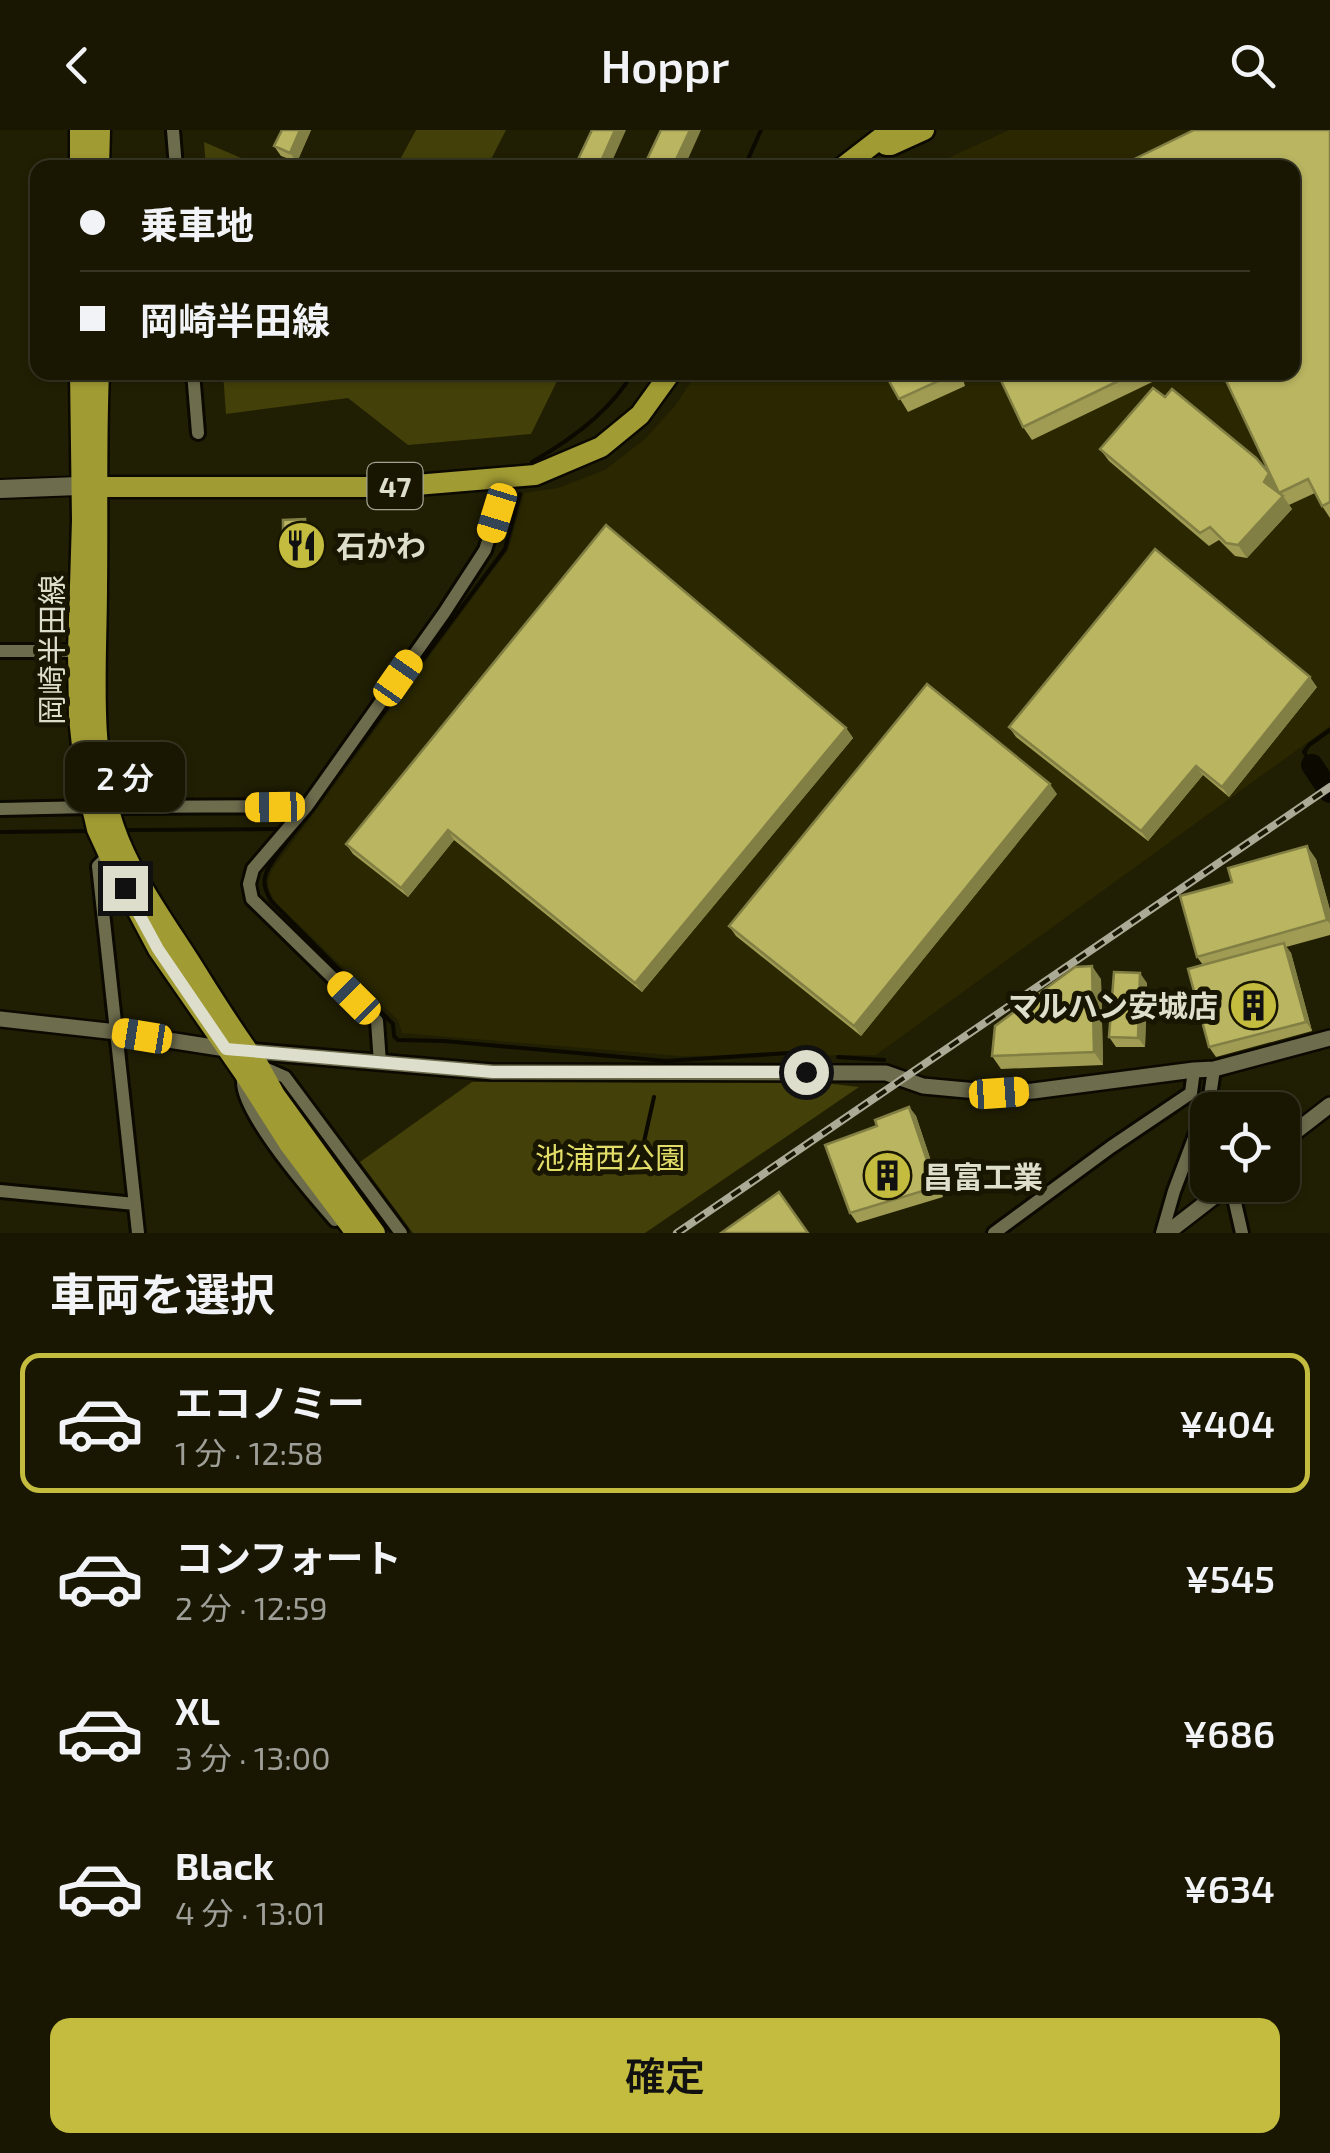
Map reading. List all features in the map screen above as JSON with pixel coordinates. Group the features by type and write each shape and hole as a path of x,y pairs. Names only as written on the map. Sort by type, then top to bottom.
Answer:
{"main road":[{"path":"80,130 80,160"},
{"path":"99,160 100,130"},
{"path":"853,160 896,130"},
{"path":"874,144 891,145 924,130"},
{"path":"81,380 89,487"},
{"path":"89,487 99,380"},
{"name":"47","path":"89,487 392,487 535,475 601,447 640,415 665,380"},
{"path":"0,488 89,487"},
{"name":"岡崎半田線","path":"89,487 82,520 78,652 82,756 100,807 290,1144 356,1233"},
{"name":"岡崎半田線","path":"89,487 100,807 97,829 158,949 244,1060"},
{"name":"岡崎半田線","path":"348,1218 375,1233"}],"street":[{"path":"173,130 175,160"},
{"path":"193,380 198,433"},
{"path":"380,1063 377,1020 252,899 248,884 253,869 307,806 486,550 503,478"},
{"path":"0,651 78,652"},
{"path":"0,809 307,806"},
{"path":"108,856 98,866 138,1233"},
{"path":"0,1018 117,1032 244,1060 285,1077 401,1233"},
{"path":"244,1060 380,1063 493,1072 886,1073 922,1086 999,1093 1214,1069 1330,1038"},
{"path":"1165,1233 1174,1192 1210,1096 1214,1069"},
{"path":"994,1233 1191,1094 1194,1070"},
{"path":"1300,1128 1330,1105"},
{"path":"0,1191 135,1204"},
{"path":"1165,1233 1207,1202"},
{"path":"1234,1202 1242,1233"}],"shaded area":[{"path":"1009,130 1330,130 1330,726 876,1055 681,1056 402,1033 398,1020 276,903 268,882 271,871 508,550 524,493 558,488 605,470 645,439 692,380 1300,380 1300,160 944,160"}],"green space":[{"path":"416,130 506,130 491,160 400,160"},
{"path":"204,142 246,160 205,160"},
{"path":"224,380 558,380 531,434 408,445 348,398 226,414"},
{"name":"池浦西公園","path":"472,1082 824,1083 859,1087 645,1233 413,1233 360,1162"}],"building":[{"path":"282,130 300,130 290,153 274,146"},
{"path":"592,130 615,130 602,160 578,160"},
{"path":"661,130 690,130 676,160 647,160"},
{"path":"1194,130 1330,130 1330,502 1322,506 1308,479 1279,493 1226,380 1300,380 1300,160 1132,160"},
{"path":"888,380 941,380 899,399"},
{"path":"1001,380 1120,380 1023,427"},
{"path":"1153,388 1165,397 1172,389 1256,458 1269,473 1264,482 1283,496 1238,545 1226,543 1210,527 1200,533 1100,449"},
{"path":"305,519 305,551 283,552 283,520"},
{"path":"606,525 846,728 635,983 448,830 401,888 346,844"},
{"path":"1155,549 1310,677 1222,787 1196,766 1141,831 1009,727"},
{"path":"927,684 1050,784 854,1026 729,926"},
{"path":"1307,846 1327,920 1197,957 1180,896 1232,882 1228,868"},
{"name":"マルハン安城店","path":"1284,943 1306,1022 1209,1047 1188,969"},
{"path":"1092,966 1094,1052 992,1056 995,1026 1075,967"},
{"path":"1114,972 1140,973 1138,1038 1109,1037"},
{"name":"昌富工業","path":"909,1107 936,1187 850,1213 825,1145 877,1126 875,1120"},
{"path":"779,1192 808,1233 721,1233"}],"waterway":[{"path":"748,160 761,130"},
{"path":"532,462 588,423 628,380"},
{"path":"323,794 505,549 520,494"},
{"path":"1312,765 1304,752 1330,730"},
{"path":"1312,765 1330,792"},
{"path":"309,814 267,871 267,892 271,901 393,1024 398,1040 666,1061 789,1053"},
{"path":"125,830 280,829"},
{"path":"0,832 90,831"},
{"path":"838,1057 884,1060"},
{"path":"641,1155 654,1097"}],"railway":[{"path":"677,1233 1330,787"}],"place":[{"name":"石かわ","path":"301,545"},
{"name":"マルハン安城店","path":"1253,1005"},
{"name":"昌富工業","path":"888,1176"}],"route":[{"path":"125,888 158,949 226,1049 493,1072 806,1072"}]}
